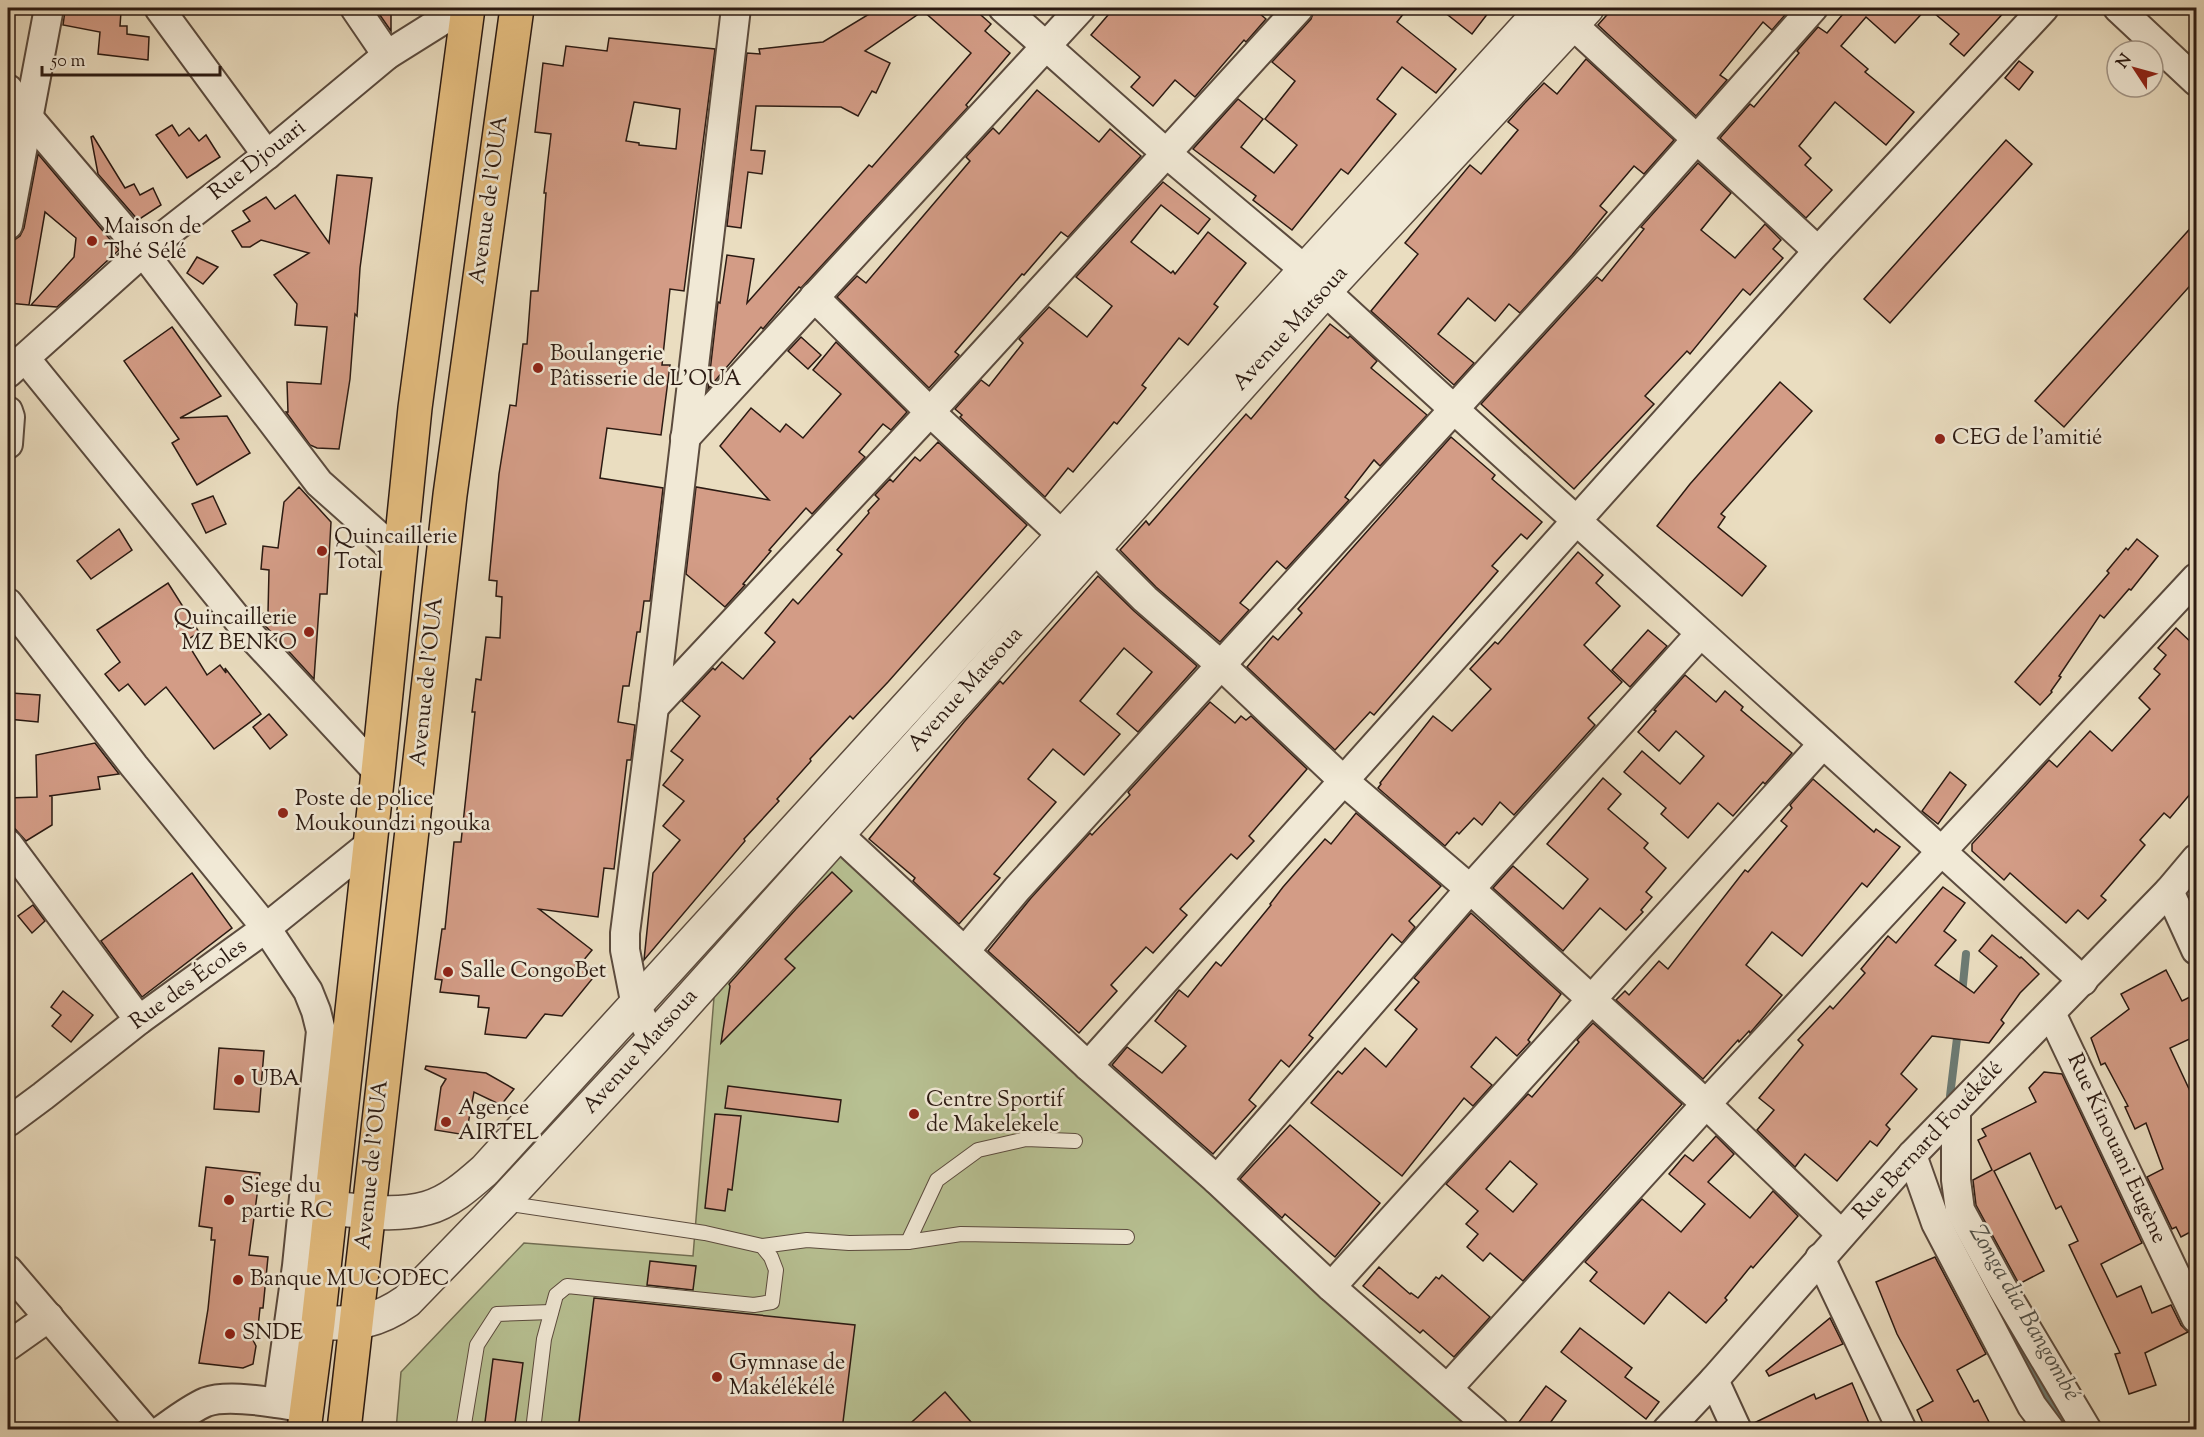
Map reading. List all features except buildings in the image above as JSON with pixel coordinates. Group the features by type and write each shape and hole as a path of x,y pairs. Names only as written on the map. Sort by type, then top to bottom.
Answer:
{"main road":[{"name":"Avenue de l'OUA","path":"296,1413 318,1323 310,1267 330,1208 334,1033 369,845 416,408 468,8"},
{"name":"Avenue de l'OUA","path":"344,1430 367,1211 450,495 517,8"}],"street":[{"path":"8,225 49,8"},
{"path":"159,8 267,155"},
{"path":"354,8 387,56"},
{"name":"Rue Djouari","path":"16,366 143,252 267,155 387,56 462,8"},
{"path":"653,1040 636,1006 624,950 625,933 654,707 736,8"},
{"path":"1003,8 1314,280 2083,981"},
{"path":"685,438 1081,8"},
{"path":"654,707 930,412 1299,8"},
{"name":"Avenue Matsoua","path":"1474,107 1544,8"},
{"path":"965,951 1017,889 1580,271 1813,8"},
{"path":"1088,1066 1345,782 1818,251 2044,8"},
{"path":"2118,8 2196,78"},
{"path":"1579,16 1695,139 1818,251"},
{"name":"Avenue Matsoua","path":"330,1208 392,1212 427,1208 468,1185 485,1170 1062,535 1314,280 1474,107 1579,16"},
{"path":"8,89 28,117 143,252 319,483 401,556"},
{"name":"Avenue Matsoua","path":"318,1323 357,1323 384,1316 407,1301 502,1203 653,1040 1093,547 1314,280"},
{"path":"814,297 930,412 1062,535"},
{"path":"16,366 247,631 378,772"},
{"path":"8,411 10,417 8,444"},
{"path":"1093,547 1145,599 1222,666 1345,782 1470,889 1706,1104 1841,1234"},
{"path":"1448,1388 1706,1104 2196,578"},
{"path":"8,603 134,766 266,928 308,991 316,1011 334,1033 296,1413 233,1399 208,1401 162,1430"},
{"path":"1217,1180 1470,889 1700,634"},
{"path":"1331,1287 1823,744"},
{"path":"838,834 1331,1287 1494,1430"},
{"path":"8,844 140,1020"},
{"name":"Rue des Écoles","path":"8,1122 140,1020 266,928 369,845"},
{"name":"Rue Bernard Fouékélé","path":"1667,1430 1714,1380 1912,1155 2083,981 2169,891 2196,859"},
{"path":"2169,891 2196,950"},
{"name":"Rue Kinouani Eugène","path":"2051,1013 2196,1318"},
{"path":"1956,1111 1956,1180 1960,1210 2003,1289 2087,1430"},
{"path":"1912,1155 1936,1223 2032,1406 2050,1430"},
{"path":"1821,1258 1902,1430"},
{"path":"8,1270 145,1430"},
{"path":"8,1346 49,1317"},
{"path":"1714,1380 1737,1430"}],"lane":[{"path":"908,1242 937,1180 978,1150 1026,1139 1074,1141"},
{"path":"502,1203 705,1233 762,1246 807,1240 849,1243 908,1242 961,1234 1127,1237"},
{"path":"533,1430 544,1339 556,1295 567,1286 754,1305 772,1302 776,1270 771,1257 762,1246"},
{"path":"463,1430 477,1345 497,1314 551,1312"}],"green space":[{"name":"Centre Sportif de Makelekele","path":"837,852 1470,1429 396,1430 401,1372 524,1243 693,1256 715,985"}],"waterway":[{"name":"Zonga dia Bangombé","path":"1962,994 1966,954"},
{"name":"Zonga dia Bangombé","path":"1950,1096 1958,1030"},
{"name":"Zonga dia Bangombé","path":"2005,1321 2068,1430"}],"place":[{"name":"Maison de Thé Sélé","path":"92,241"},
{"name":"Boulangerie Pâtisserie de L'OUA","path":"538,368"},
{"name":"CEG de l'amitié","path":"1940,439"},
{"name":"Quincaillerie Total","path":"322,551"},
{"name":"Quincaillerie MZ BENKO","path":"309,632"},
{"name":"Poste de police Moukoundzi ngouka","path":"283,813"},
{"name":"Salle CongoBet","path":"448,972"},
{"name":"UBA","path":"239,1080"},
{"name":"Centre Sportif de Makelekele","path":"914,1114"},
{"name":"Agence AIRTEL","path":"446,1122"},
{"name":"Siege du partie RC","path":"229,1200"},
{"name":"Banque MUCODEC","path":"238,1280"},
{"name":"SNDE","path":"230,1334"},
{"name":"Gymnase de Makélékélé","path":"717,1377"}]}
